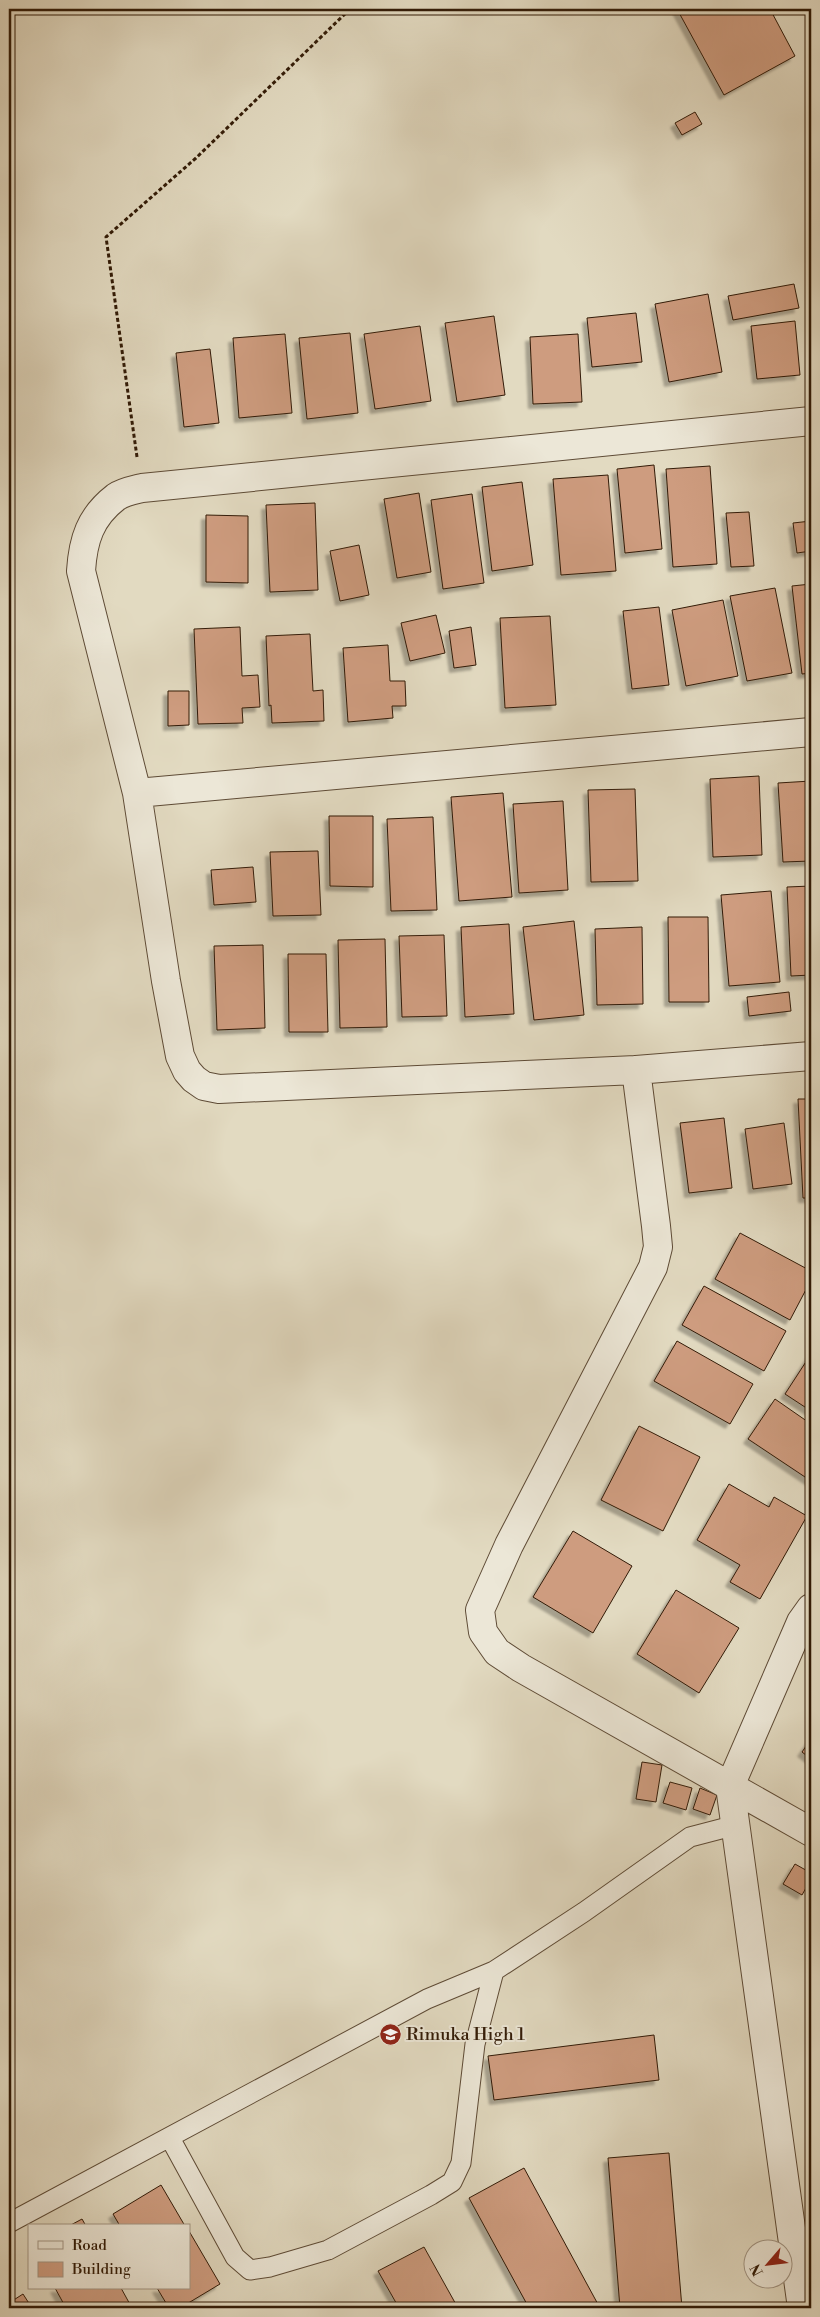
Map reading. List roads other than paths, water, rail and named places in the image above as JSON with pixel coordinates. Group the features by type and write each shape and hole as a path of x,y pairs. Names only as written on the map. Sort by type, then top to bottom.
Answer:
{"street":[{"path":"811,420 142,488 117,496 88,529 82,550 81,571 137,793 166,981 180,1056 187,1070 204,1086 219,1089 636,1070 811,1056"},
{"path":"137,793 811,732"},
{"path":"636,1070 658,1247 653,1267 509,1545 480,1610 483,1632 497,1652 811,1832"},
{"path":"802,2308 730,1786 801,1622 811,1608"}],"lane":[{"path":"9,2223 427,1999 494,1971 584,1912 690,1837 736,1825"},
{"path":"170,2138 235,2257 250,2270 270,2267 328,2250 452,2182 461,2163 475,2044 494,1971"}],"place":[{"name":"Rimuka High 1","path":"390,2034"}]}
